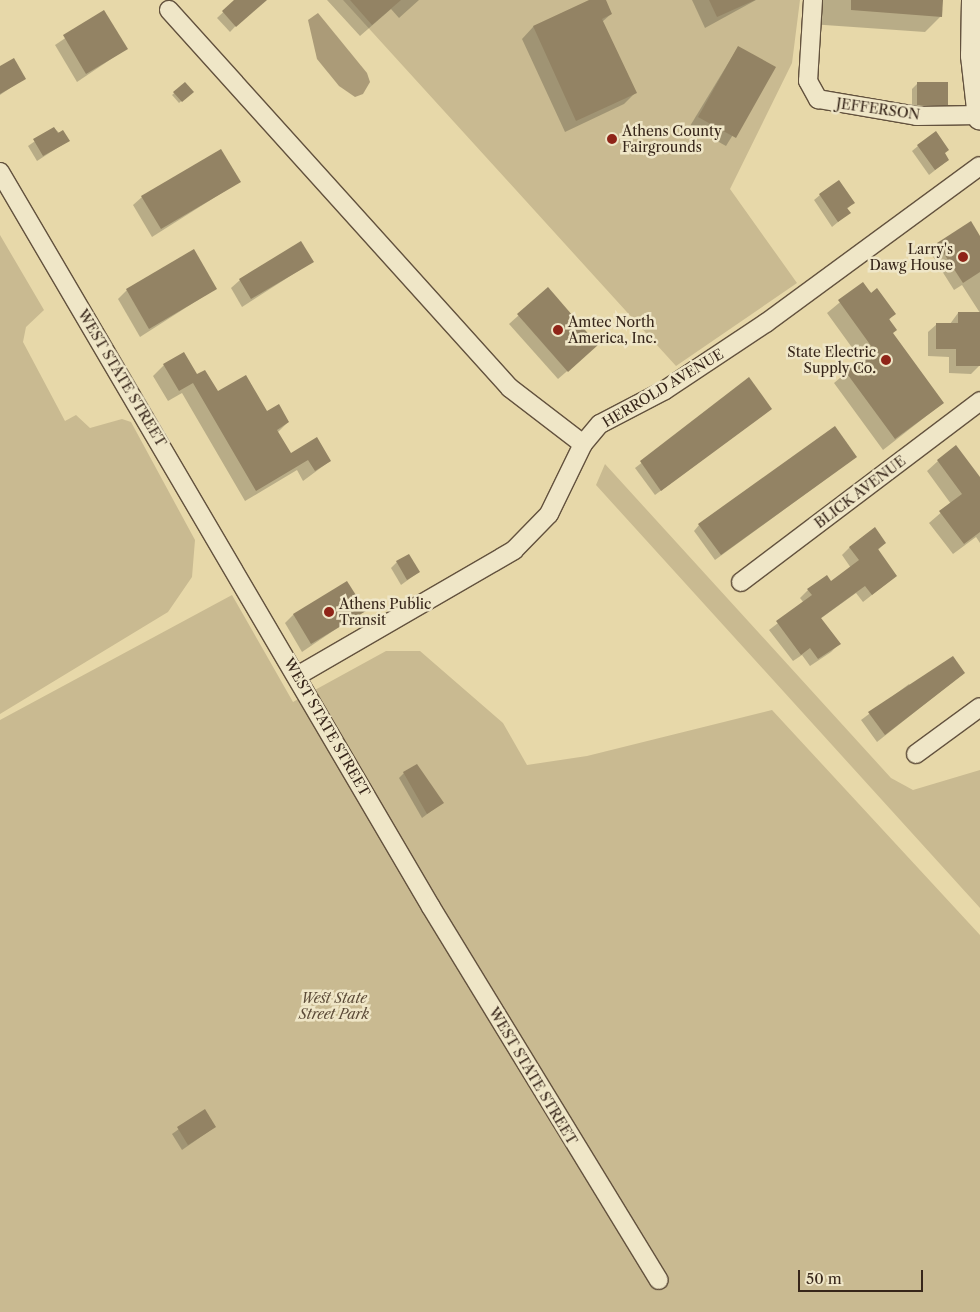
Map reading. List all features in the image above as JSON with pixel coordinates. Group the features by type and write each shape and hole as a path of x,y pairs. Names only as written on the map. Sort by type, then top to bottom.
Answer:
{"main road":[{"path":"974,0 973,55 980,116"}],"street":[{"name":"JEFFERSON","path":"813,0 808,81 818,99 909,116 980,116"},
{"path":"169,10 510,388 583,444"},
{"name":"HERROLD AVENUE","path":"297,676 514,550 549,514 583,444 600,424 659,393 766,323 980,166"},
{"name":"WEST STATE STREET","path":"0,172 596,1182 659,1280"},
{"name":"BLICK AVENUE","path":"741,582 980,401"},
{"path":"916,754 980,707"}],"green space":[{"name":"Athens County Fairgrounds","path":"343,0 800,0 792,63 730,189 797,283 676,366"},
{"path":"0,235 44,310 26,327 23,342 65,421 76,415 90,428 122,419 131,422 195,540 192,577 168,612 0,714"},
{"path":"605,464 891,778 913,790 980,770 980,908 596,485"},
{"name":"West State Street Park","path":"232,595 293,702 386,651 420,651 503,723 527,765 587,756 772,710 980,935 980,1312 0,1312 0,720"}],"shaded area":[{"path":"318,13 367,73 370,82 363,94 355,97 339,86 317,59 308,20"}],"building":[{"path":"234,0 267,0 236,27 222,11"},
{"path":"350,0 401,0 372,25"},
{"path":"589,0 606,0 612,14 602,19 637,93 576,121 533,26"},
{"path":"709,0 755,0 717,17"},
{"path":"851,0 943,0 942,17 851,10"},
{"path":"104,10 128,49 86,74 63,35"},
{"path":"738,46 776,67 736,138 698,117"},
{"path":"14,58 26,79 0,94 0,66"},
{"path":"185,82 194,92 182,102 173,92"},
{"path":"917,82 948,82 948,105 917,105"},
{"path":"54,127 58,133 63,130 70,141 43,156 33,139"},
{"path":"936,131 949,150 945,153 949,160 935,170 917,145"},
{"path":"221,149 241,182 161,229 141,196"},
{"path":"839,180 855,203 847,208 851,213 838,222 819,194"},
{"name":"Larry's Dawg House","path":"971,221 980,236 980,272 963,283 937,243"},
{"path":"301,241 314,262 251,299 239,279"},
{"path":"194,249 217,289 149,329 126,289"},
{"name":"State Electric Supply Co.","path":"863,282 871,293 877,288 896,314 889,319 897,330 893,333 944,403 895,439 845,371 874,350 838,300"},
{"name":"Amtec North America, Inc.","path":"548,287 598,345 568,372 517,314"},
{"path":"958,312 980,312 980,366 956,366 956,349 936,349 936,323 958,323"},
{"path":"184,352 197,374 205,370 218,391 246,375 267,411 279,404 289,422 277,430 291,453 317,437 331,461 315,471 308,460 256,491 193,383 179,391 163,364"},
{"path":"749,377 772,409 661,491 640,461"},
{"path":"835,426 857,457 721,555 698,524"},
{"path":"956,445 980,477 980,532 964,544 939,511 962,494 937,460"},
{"path":"875,527 886,543 878,549 897,576 872,595 865,586 821,618 841,644 818,659 810,648 801,655 776,621 812,595 807,589 827,575 831,581 859,560 849,547"},
{"path":"409,554 420,572 407,580 396,561"},
{"name":"Athens Public Transit","path":"347,581 366,611 311,644 293,614"},
{"path":"953,656 965,673 885,735 868,712"},
{"path":"417,764 444,803 427,814 403,772"},
{"path":"205,1109 216,1127 188,1145 177,1127"}],"place":[{"name":"Athens County Fairgrounds","path":"612,139"},
{"name":"Larry's Dawg House","path":"963,257"},
{"name":"Amtec North America, Inc.","path":"558,330"},
{"name":"State Electric Supply Co.","path":"886,360"},
{"name":"Athens Public Transit","path":"329,612"}]}
